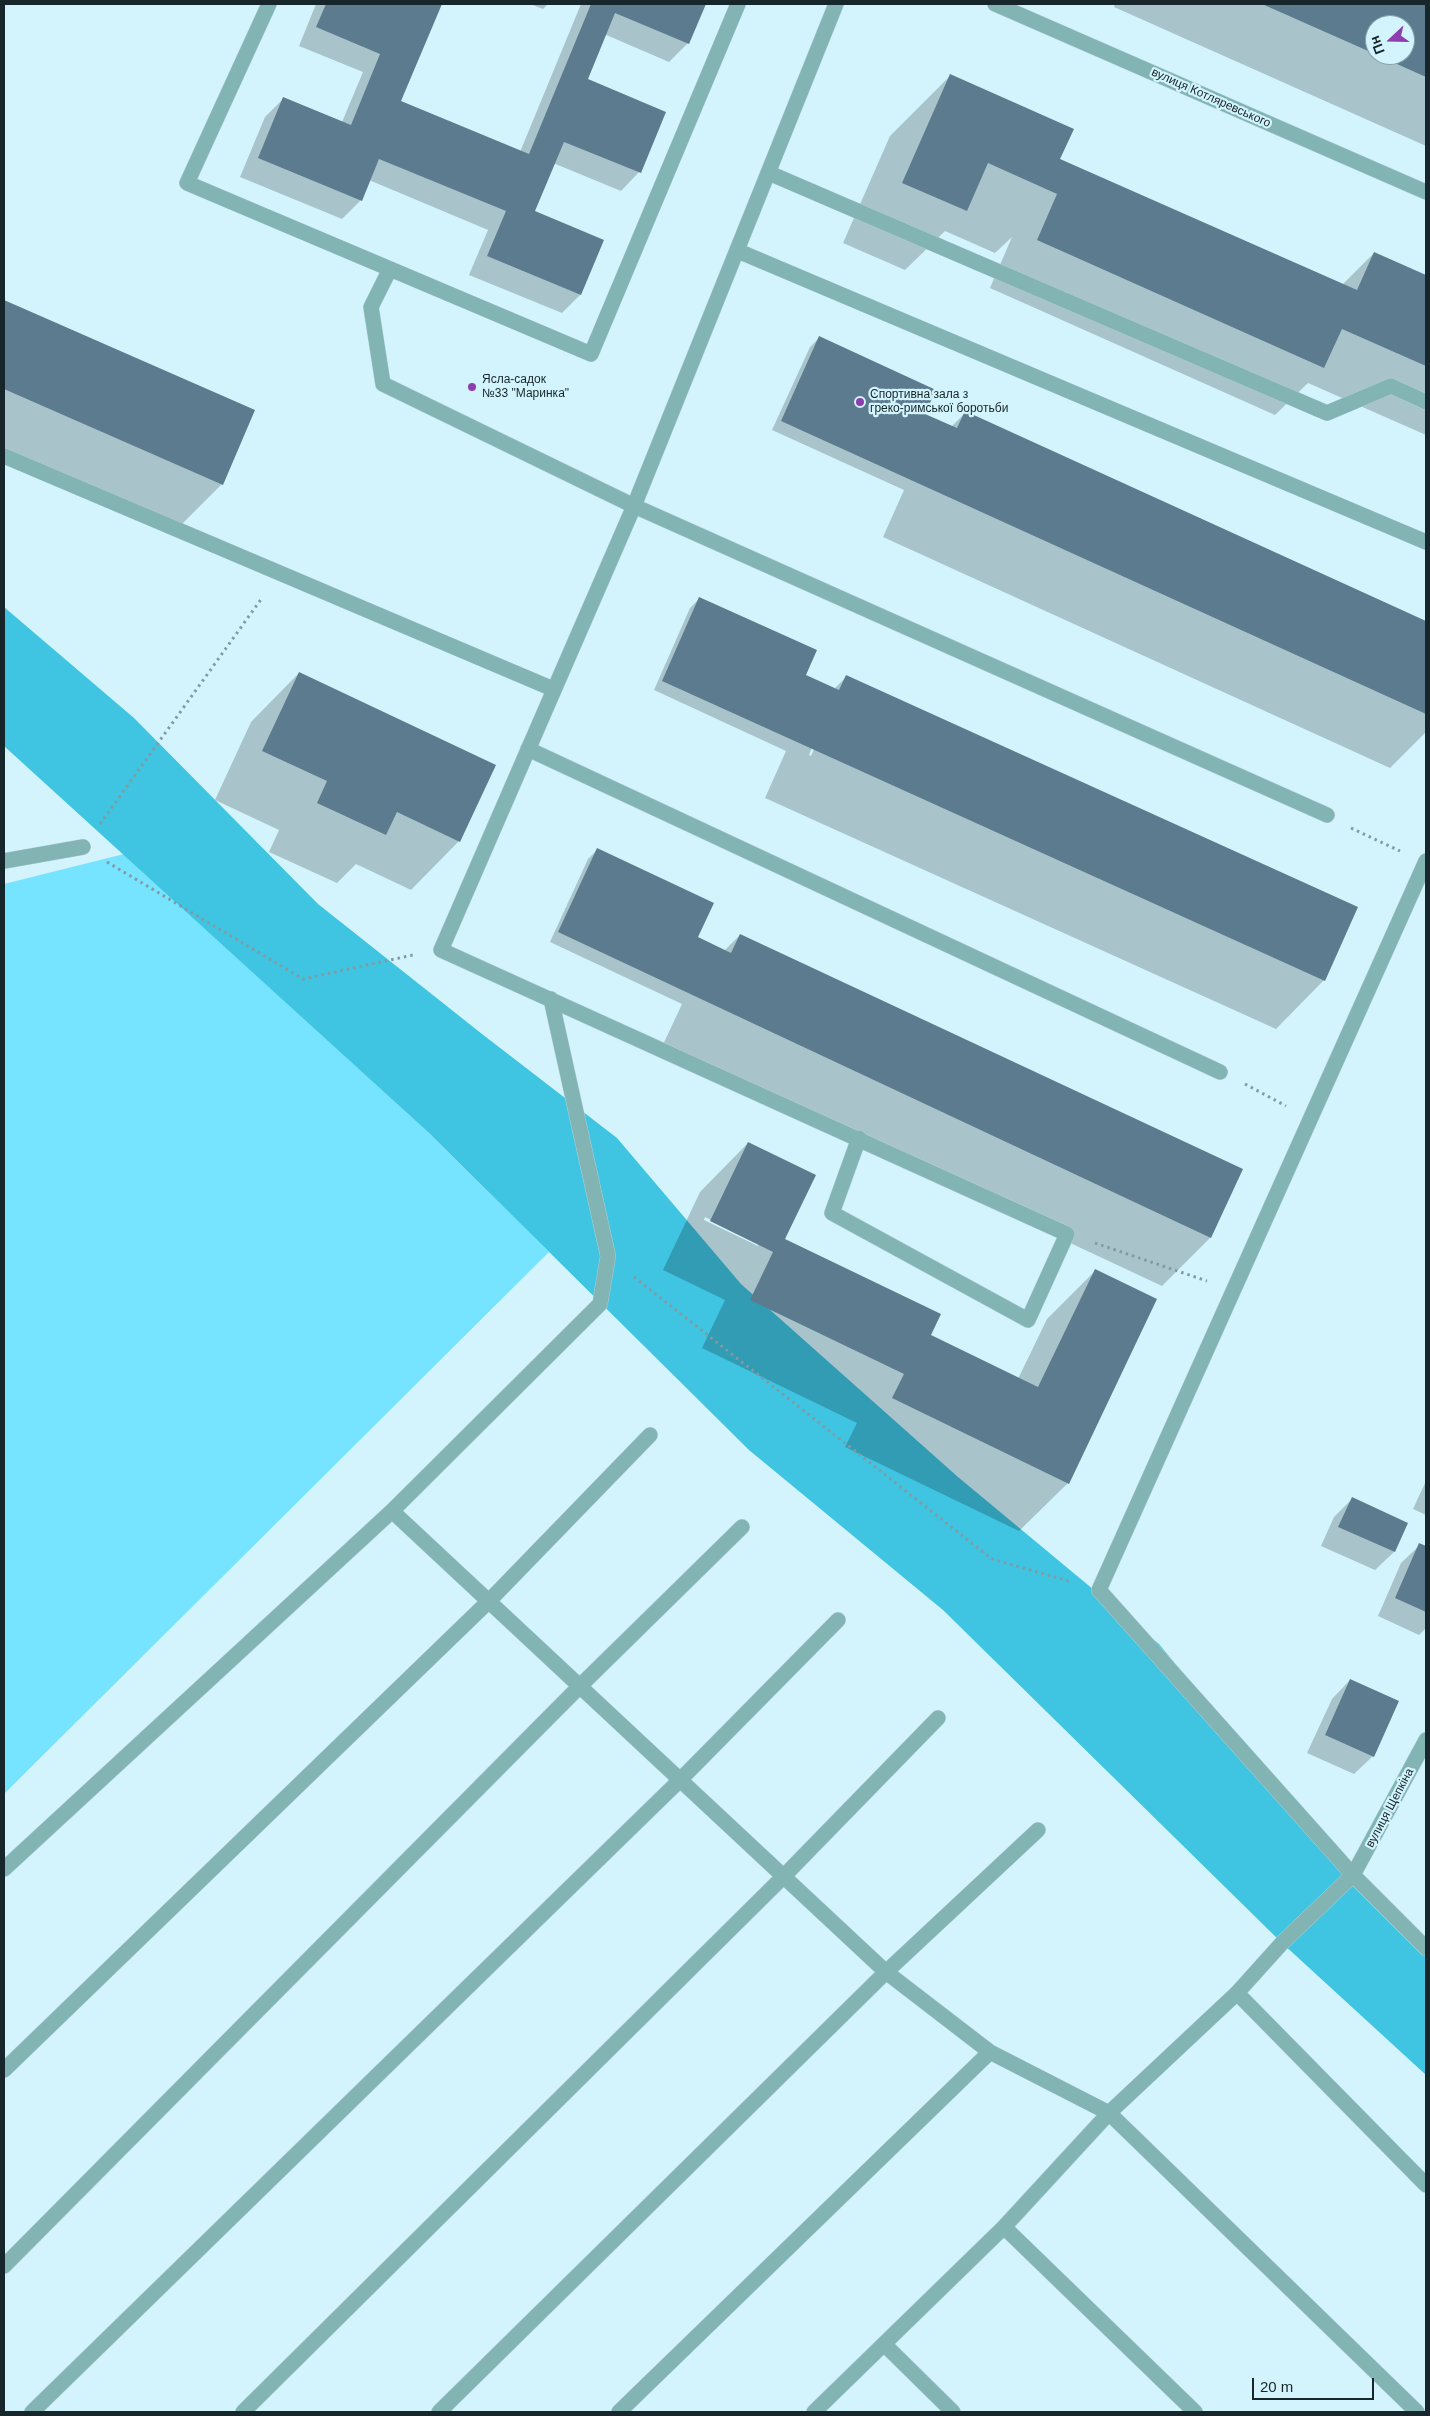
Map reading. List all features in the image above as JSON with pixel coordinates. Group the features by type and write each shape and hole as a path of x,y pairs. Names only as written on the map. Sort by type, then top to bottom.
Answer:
{"street":[{"path":"269,4 187,183 591,354 738,4"},
{"path":"836,4 634,506 441,950 859,1138 1067,1234 1028,1320 832,1213 859,1138"},
{"name":"вулиця Котляревського","path":"995,4 1426,192"},
{"path":"769,173 1327,413 1391,386 1426,402"},
{"path":"738,251 1426,542"},
{"path":"390,269 371,307 383,384 634,506 1326,814"},
{"path":"4,456 553,689"},
{"path":"528,748 1220,1072"},
{"path":"4,861 83,847"},
{"path":"1426,862 1099,1590 1353,1875 1426,1948"},
{"path":"4,1868 392,1511 600,1304 608,1256 550,999"},
{"path":"4,2070 488,1601 650,1435"},
{"path":"392,1511 886,1972 990,2052 1109,2113 1417,2412"},
{"path":"4,2266 580,1686 742,1527"},
{"path":"32,2412 680,1780 838,1620"},
{"path":"243,2412 783,1877 938,1718"},
{"name":"вулиця Щепкіна","path":"814,2412 1004,2227 1109,2113 1237,1993 1282,1943 1353,1875 1426,1740"},
{"path":"439,2412 886,1972 1038,1830"},
{"path":"1237,1993 1426,2185"},
{"path":"619,2412 990,2052"},
{"path":"1004,2227 1194,2412"},
{"path":"884,2344 953,2412"}],"path":[{"path":"280,573 83,847 303,979 441,950"},
{"path":"1326,814 1426,862"},
{"path":"1220,1072 1311,1118"},
{"path":"1067,1234 1234,1290"},
{"path":"608,1256 753,1373 992,1559 1099,1590"}],"shaded area":[{"path":"4,607 134,718 318,904 617,1138 741,1284 958,1477 1159,1644 1275,1785 1426,1948 1426,2075 1282,1943 943,1610 749,1450 429,1133 4,746"},
{"path":"124,854 429,1133 549,1252 4,1794 4,884"}],"building":[{"path":"326,4 442,4 401,101 529,154 591,4 706,4 689,44 615,13 588,79 666,112 641,173 564,142 535,211 604,240 581,295 487,256 506,211 379,159 362,201 258,158 283,97 351,125 380,54 316,27"},
{"path":"1262,4 1426,4 1426,77 1399,65 1415,65 1415,15 1365,15 1365,50"},
{"path":"950,74 1074,129 1060,159 1357,290 1374,252 1426,275 1426,366 1342,329 1324,368 1037,240 1057,194 988,163 967,211 902,183"},
{"path":"4,300 255,410 223,485 4,389"},
{"path":"819,336 936,390 925,414 957,428 965,411 1426,621 1426,714 781,421"},
{"path":"699,597 817,650 806,675 839,690 846,675 1358,907 1325,981 662,681"},
{"path":"299,672 496,765 460,842 397,812 386,835 317,803 327,781 262,751"},
{"path":"597,848 714,903 698,937 731,953 740,934 1243,1169 1211,1238 558,932"},
{"path":"748,1142 816,1175 785,1239 941,1314 931,1335 1038,1387 1095,1269 1157,1299 1069,1484 892,1398 904,1374 750,1300 773,1252 710,1221"},
{"path":"1352,1497 1408,1523 1395,1552 1338,1527"},
{"path":"1419,1543 1426,1546 1426,1612 1395,1598"},
{"path":"1350,1679 1399,1701 1374,1757 1325,1735"}],"place":[{"name":"Ясла-садок №33 \"Маринка\"","path":"472,387"},
{"name":"Спортивна зала з греко-римської боротьби","path":"860,402"}]}
